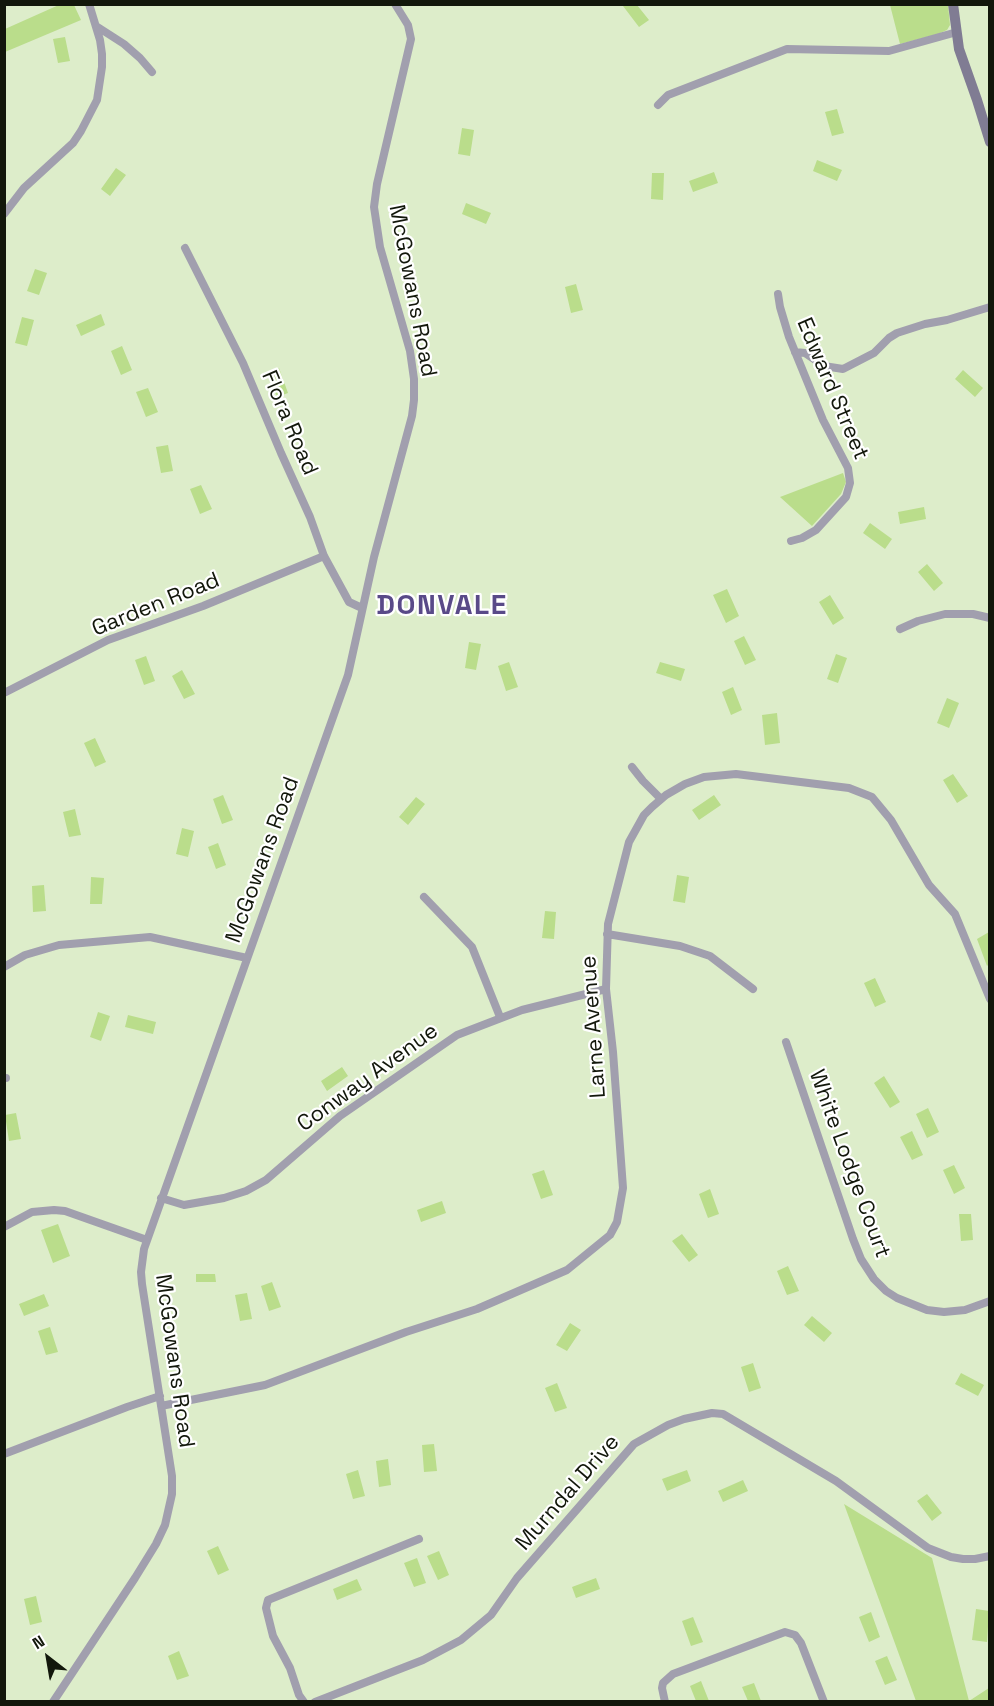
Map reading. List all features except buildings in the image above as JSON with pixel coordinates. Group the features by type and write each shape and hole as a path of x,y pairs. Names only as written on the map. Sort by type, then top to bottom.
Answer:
{"street":[{"path":"4,214 24,188 73,143 97,100 102,67 100,40 88,4"},
{"name":"McGowans Road","path":"52,1701 135,1578 165,1525 172,1494 172,1476 141,1272 147,1240 348,675 362,608 412,416 414,400 410,351 380,246 374,207 377,184 411,39 408,25 395,4"},
{"path":"952,4 957,32 969,57 977,100 990,142"},
{"path":"96,26 124,44 152,72"},
{"path":"658,105 668,95 787,49 889,51 957,32"},
{"name":"Flora Road","path":"185,248 243,363 310,517 324,556 349,602 362,608"},
{"name":"Edward Street","path":"777,294 795,352 823,420 848,468 850,483 846,497 816,530 791,541"},
{"path":"795,352 805,352 824,366 843,369 864,360 897,333 990,307"},
{"name":"Garden Road","path":"4,693 108,640 203,606 324,556"},
{"path":"900,629 924,619 945,614 973,614 990,618"},
{"path":"632,767 661,799"},
{"name":"Larne Avenue","path":"162,1406 232,1393 279,1381 406,1332 477,1309 567,1270 614,1230 623,1188 606,989 607,934 629,842 644,815 661,799 693,780 727,774 831,785 865,793 880,805 929,885 955,914 990,999"},
{"path":"424,897 472,947 500,1017"},
{"path":"607,934 680,946 710,956 753,989"},
{"path":"4,967 25,955 59,945 150,937 247,958"},
{"name":"Conway Avenue","path":"161,1198 184,1206 224,1198 255,1187 340,1116 457,1035 500,1017 606,989"},
{"name":"White Lodge Court","path":"786,1042 853,1239 861,1259 874,1279 897,1298 927,1310 944,1312 965,1310 990,1301"},
{"path":"4,1227 32,1212 54,1210 76,1215 147,1240"},
{"path":"4,1454 160,1396"},
{"name":"Murndal Drive","path":"315,1701 423,1660 461,1640 491,1615 523,1571 634,1444 684,1419 712,1413 723,1414 836,1481 928,1548 963,1559 990,1556"},
{"path":"304,1701 299,1695 290,1668 273,1636 266,1608 268,1600 419,1539"},
{"path":"665,1701 663,1683 673,1674 785,1632 795,1635 801,1642 824,1701"}],"green space":[{"path":"61,4 74,5 81,20 5,52 5,29"},
{"path":"637,5 649,20 639,27 623,6"},
{"path":"890,5 948,5 950,25 947,30 938,34 900,44"},
{"path":"65,37 70,61 58,63 53,39"},
{"path":"837,109 844,133 832,136 825,112"},
{"path":"462,128 474,130 470,156 458,154"},
{"path":"817,160 842,170 837,181 813,171"},
{"path":"116,168 126,175 110,196 101,189"},
{"path":"714,172 718,183 693,192 689,181"},
{"path":"652,173 664,173 663,200 651,199"},
{"path":"466,203 491,213 486,224 462,214"},
{"path":"35,269 47,273 39,295 27,291"},
{"path":"576,284 583,310 571,313 565,287"},
{"path":"101,314 105,325 81,336 76,325"},
{"path":"22,317 34,320 27,346 15,343"},
{"path":"122,346 132,370 121,375 111,351"},
{"path":"279,368 288,393 277,397 268,372"},
{"path":"963,370 983,388 975,397 955,379"},
{"path":"148,388 158,412 146,417 136,392"},
{"path":"168,445 173,471 161,473 156,447"},
{"path":"843,473 846,482 841,494 812,526 780,497"},
{"path":"201,485 212,509 200,514 190,489"},
{"path":"924,507 926,519 900,524 898,512"},
{"path":"870,523 892,539 885,549 863,533"},
{"path":"927,564 943,583 934,591 918,572"},
{"path":"727,589 739,616 726,623 713,595"},
{"path":"830,595 844,618 833,625 819,602"},
{"path":"744,636 756,660 745,665 734,641"},
{"path":"469,642 481,644 476,670 465,668"},
{"path":"836,654 847,658 838,683 827,679"},
{"path":"146,656 155,681 144,685 135,660"},
{"path":"509,662 518,687 506,691 498,666"},
{"path":"660,662 685,669 681,681 656,673"},
{"path":"182,670 195,694 184,699 172,676"},
{"path":"733,687 742,710 731,715 722,692"},
{"path":"947,698 959,703 949,728 937,723"},
{"path":"777,713 780,743 765,745 762,715"},
{"path":"95,738 106,762 95,767 84,743"},
{"path":"953,774 968,796 957,803 943,780"},
{"path":"223,795 233,820 222,824 213,799"},
{"path":"714,795 721,805 699,820 692,810"},
{"path":"416,797 425,804 408,825 399,817"},
{"path":"75,809 81,835 69,837 63,812"},
{"path":"182,828 194,831 188,857 176,854"},
{"path":"218,843 226,865 216,869 208,847"},
{"path":"677,875 689,877 685,903 673,901"},
{"path":"91,877 104,878 102,904 90,904"},
{"path":"44,885 46,911 33,912 32,886"},
{"path":"545,911 556,912 554,939 542,938"},
{"path":"989,932 989,964 987,966 977,939"},
{"path":"875,978 886,1002 875,1007 864,983"},
{"path":"98,1012 110,1016 101,1041 90,1037"},
{"path":"128,1015 156,1022 153,1034 125,1027"},
{"path":"342,1067 348,1076 327,1091 321,1081"},
{"path":"884,1076 900,1102 890,1108 874,1083"},
{"path":"928,1108 939,1132 927,1138 916,1114"},
{"path":"16,1113 21,1139 9,1141 5,1115"},
{"path":"912,1131 923,1155 912,1160 900,1137"},
{"path":"954,1165 965,1188 954,1194 943,1170"},
{"path":"544,1170 553,1195 541,1199 532,1174"},
{"path":"710,1189 719,1214 708,1218 699,1194"},
{"path":"442,1201 446,1213 421,1222 417,1210"},
{"path":"959,1214 971,1214 973,1240 961,1241"},
{"path":"58,1224 70,1256 53,1263 41,1230"},
{"path":"682,1234 698,1255 689,1262 672,1241"},
{"path":"788,1266 799,1291 787,1295 777,1271"},
{"path":"196,1274 215,1274 216,1282 196,1282"},
{"path":"272,1282 281,1307 269,1311 261,1286"},
{"path":"247,1293 252,1319 240,1321 235,1295"},
{"path":"44,1294 49,1306 24,1316 19,1304"},
{"path":"812,1316 832,1333 824,1342 804,1325"},
{"path":"570,1323 581,1330 567,1351 556,1345"},
{"path":"50,1327 58,1352 46,1355 38,1331"},
{"path":"753,1363 761,1388 749,1392 741,1367"},
{"path":"961,1373 984,1385 978,1396 955,1384"},
{"path":"557,1383 567,1408 555,1412 545,1388"},
{"path":"434,1444 437,1471 424,1472 422,1445"},
{"path":"388,1459 391,1485 379,1487 376,1461"},
{"path":"358,1470 365,1496 353,1499 346,1474"},
{"path":"687,1470 691,1481 667,1491 662,1479"},
{"path":"743,1480 748,1491 723,1502 718,1491"},
{"path":"927,1494 942,1513 932,1521 917,1501"},
{"path":"844,1504 932,1558 969,1701 916,1701"},
{"path":"218,1546 229,1570 218,1575 207,1551"},
{"path":"439,1551 449,1575 438,1580 427,1556"},
{"path":"417,1558 426,1583 414,1587 404,1563"},
{"path":"596,1578 600,1589 576,1598 572,1587"},
{"path":"357,1579 362,1590 337,1600 333,1589"},
{"path":"36,1596 42,1622 30,1625 24,1599"},
{"path":"976,1609 989,1611 987,1642 972,1640"},
{"path":"871,1612 880,1637 869,1642 859,1617"},
{"path":"693,1617 703,1642 691,1646 682,1621"},
{"path":"179,1651 189,1676 177,1680 168,1656"},
{"path":"887,1656 897,1680 885,1685 875,1661"},
{"path":"701,1681 709,1701 696,1701 690,1686"},
{"path":"754,1683 761,1701 748,1701 742,1687"},
{"path":"989,1688 989,1701 969,1701"}],"district":[{"name":"DONVALE","path":"442,606"}]}
